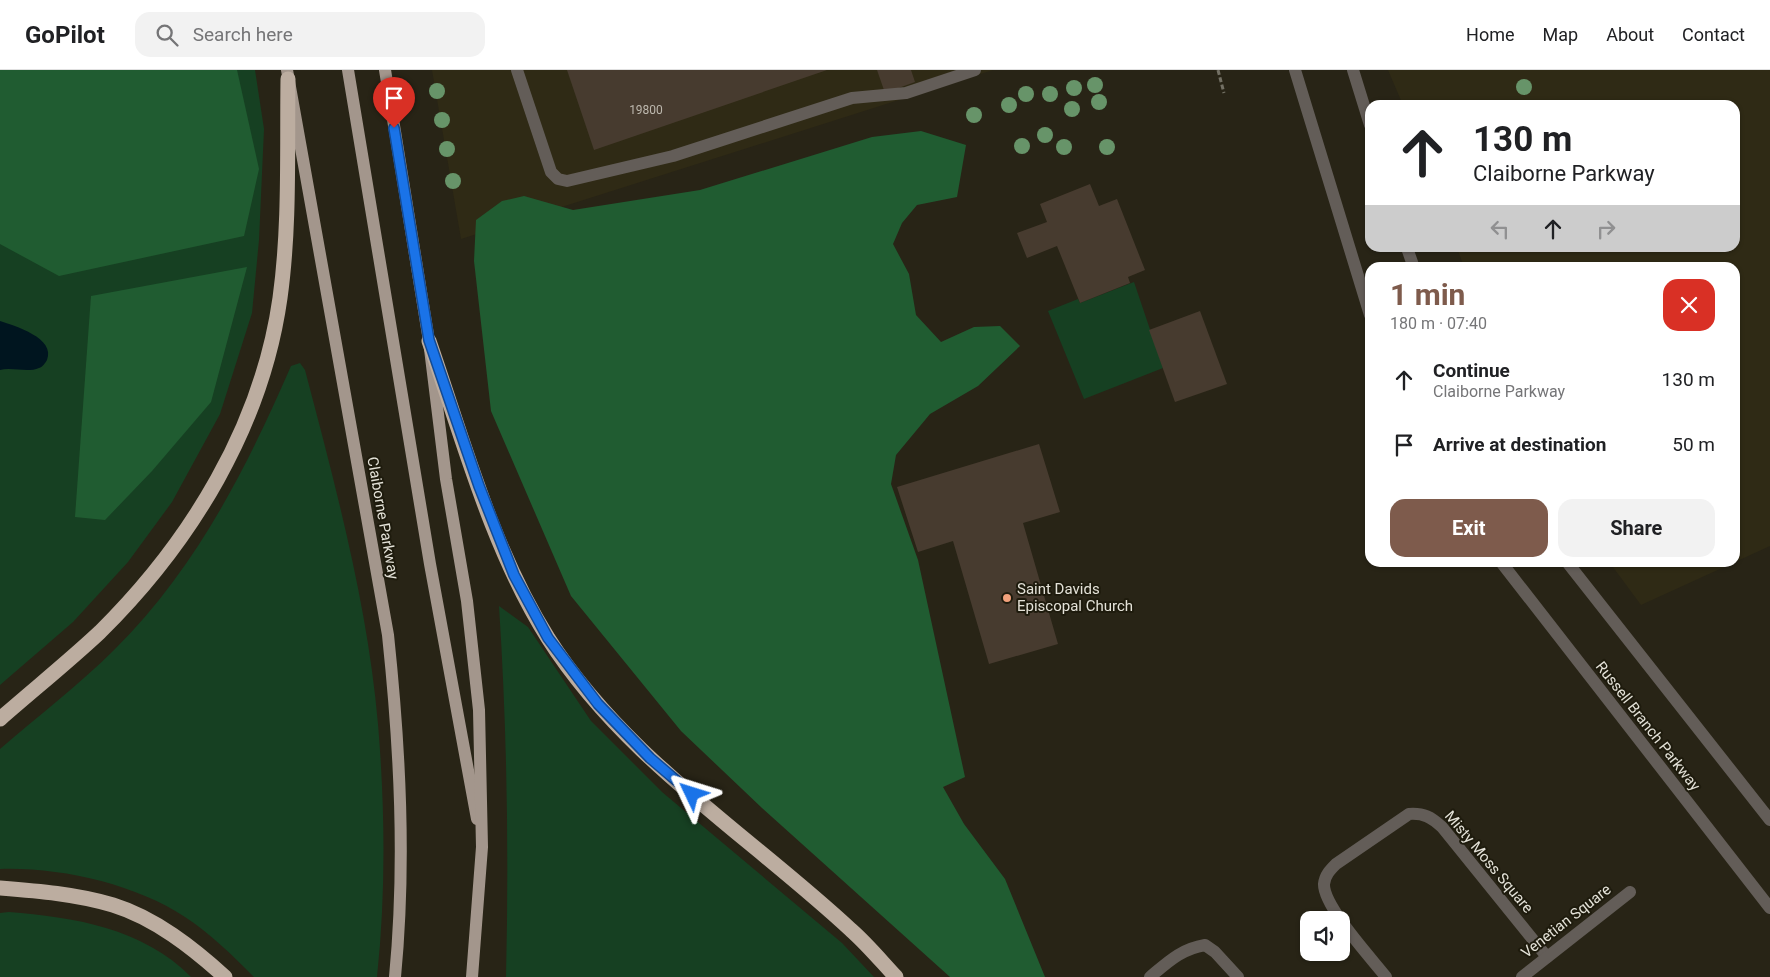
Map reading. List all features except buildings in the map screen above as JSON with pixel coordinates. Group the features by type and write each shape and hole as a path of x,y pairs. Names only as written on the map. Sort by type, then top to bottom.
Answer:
{"highway":[{"path":"0,719 100,632 150,577 194,518 232,455 263,377 280,298 285,234 287,74"},
{"path":"429,340 479,486 514,575 548,638 598,704 650,758 852,930 896,977"},
{"path":"0,888 53,892 114,905 161,927 205,959 225,977"}],"main road":[{"path":"348,70 430,564 482,847"},
{"path":"385,70 429,340 446,479 467,602 479,710 482,847 472,977"},
{"name":"Claiborne Parkway","path":"287,74 388,636 400,779 399,938 395,977"}],"street":[{"path":"516,70 551,172 558,179 567,182 673,156 852,98 906,93 974,70"},
{"path":"1295,70 1365,299"},
{"path":"1353,70 1365,109"},
{"name":"Russell Branch Parkway","path":"1504,567 1770,908"},
{"path":"1571,567 1770,820"},
{"name":"Misty Moss Square","path":"1386,977 1338,915 1327,896 1324,884 1327,873 1336,864 1409,814 1419,813 1431,817 1442,827 1546,957"},
{"name":"Venetian Square","path":"1522,977 1630,892"},
{"path":"1150,977 1178,953 1205,945 1215,952 1238,977"}],"path":[{"path":"1218,70 1224,93"}],"shaded area":[{"path":"432,70 993,70 461,239"},
{"path":"1388,70 1770,70 1770,546 1740,560 1740,262 1462,262 1458,252 1740,252 1740,100 1401,100"},
{"path":"1613,567 1724,567 1641,605"}],"green space":[{"path":"0,70 255,70 264,129 259,240 252,313 220,414 172,502 128,562 73,622 0,685"},
{"path":"0,70 237,70 259,169 244,236 59,276 0,244"},
{"path":"921,131 966,145 957,197 917,205 902,223 893,244 909,274 916,315 941,342 974,327 1000,326 1020,346 978,386 930,414 896,455 891,484 918,560 965,777 943,787 964,824 1005,879 1045,977 950,977 762,808 681,731 571,596 491,411 474,261 476,220 502,201 524,196 573,210 700,190 872,137"},
{"path":"247,267 211,402 152,471 105,520 75,517 91,296"},
{"path":"1134,282 1163,368 1084,399 1048,311 1078,299 1080,303"},
{"path":"300,363 305,370 349,546 367,635 373,680 378,724 383,819 382,914 377,977 254,977 204,930 165,905 143,895 96,880 72,875 23,869 0,869 0,749 101,663 143,619 170,586 194,552 237,480 291,366"},
{"path":"499,606 528,627 591,721 662,792 842,943 874,977 506,977 507,791"},
{"path":"9,912 58,917 106,928 129,936 172,960 191,977 0,977 0,913"}],"water":[{"path":"0,321 32,334 46,345 48,352 47,360 43,366 30,370 0,370"}],"place":[{"name":"Saint Davids Episcopal Church","path":"1007,598"}],"route":[{"path":"394,128 429,340 479,486 514,575 548,638 598,704 650,758 692,794"}]}
